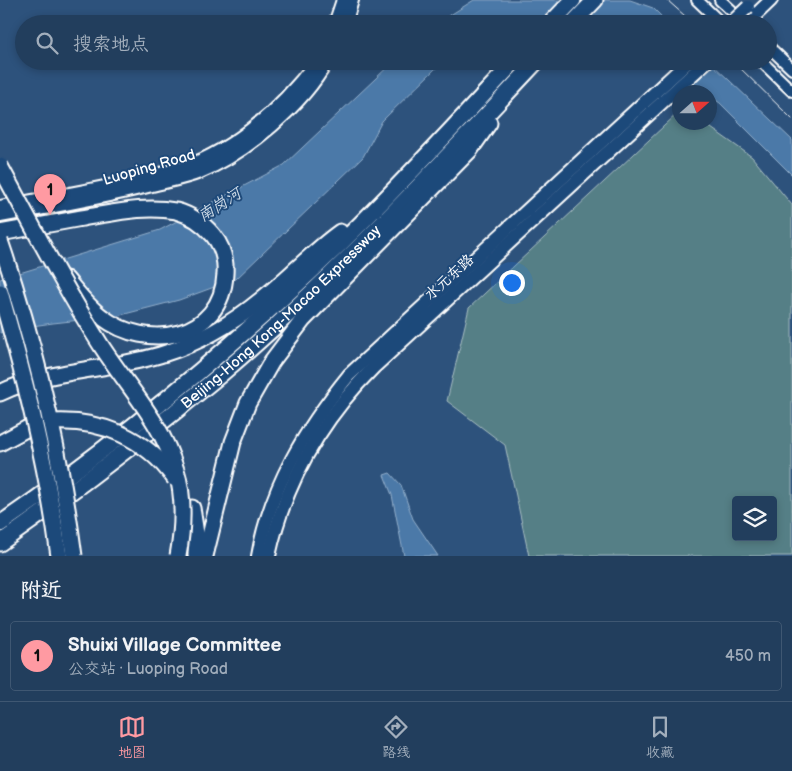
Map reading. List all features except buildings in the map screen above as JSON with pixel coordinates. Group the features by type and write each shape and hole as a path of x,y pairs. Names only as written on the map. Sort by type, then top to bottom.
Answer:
{"highway":[{"path":"559,15 573,0"},
{"path":"581,15 595,0"},
{"name":"Beijing-Hong Kong-Macao Expressway","path":"0,524 95,456 157,407 284,296 380,204 506,70"},
{"name":"Beijing-Hong Kong-Macao Expressway","path":"0,543 122,454 242,356 357,247 529,70"},
{"path":"205,556 233,442 248,404 272,361 303,320 470,150 517,83"},
{"path":"0,166 103,348 154,422 176,467 180,481 183,517 178,556"},
{"path":"0,393 58,374 136,361 196,341 227,324 262,299 328,241 380,204"},
{"path":"0,232 136,209 178,212 197,220 212,234 222,251 226,269 225,283 220,299 209,315 195,327 163,336 136,335 103,318 58,270"},
{"path":"0,241 40,376 65,492 74,556"},
{"path":"0,292 32,406 59,556"},
{"path":"0,444 26,429 51,422 75,421 92,423 133,439 167,467 192,508 196,556"}],"main road":[{"path":"338,15 343,0"},
{"path":"348,15 352,0"},
{"path":"742,15 753,7 770,0"},
{"name":"Luoping Road","path":"0,207 117,186 191,165 226,148 262,121 292,93 310,70"},
{"name":"Luoping Road","path":"0,216 92,200 201,171 251,142 270,126 314,82 321,70"},
{"name":"水元东路","path":"258,556 269,511 295,450 317,415 349,375 679,70"},
{"name":"水元东路","path":"269,556 279,517 295,476 320,432 349,392 698,70"}],"street":[{"path":"697,0 713,15"},
{"path":"720,0 736,15"},
{"path":"777,55 792,69"},
{"path":"770,70 792,91"}],"green space":[{"path":"672,119 672,130 714,130 752,157 792,205 792,556 529,556 505,445 447,401 469,308"}],"water":[{"path":"474,0 630,0 653,8 660,15 450,15"},
{"name":"南岗河","path":"384,70 434,70 382,121 363,157 236,279 179,300 117,316 11,329 0,333 0,279 160,230 284,165"},
{"path":"673,70 718,70 792,140 792,175 717,101 717,85 695,85"},
{"path":"390,473 401,485 413,519 438,556 404,556 392,495 384,475"}],"tram line":[{"path":"667,0 684,15"},
{"path":"742,70 792,119"}],"place":[{"name":"Shuixi Village Committee","path":"50,215"}]}
